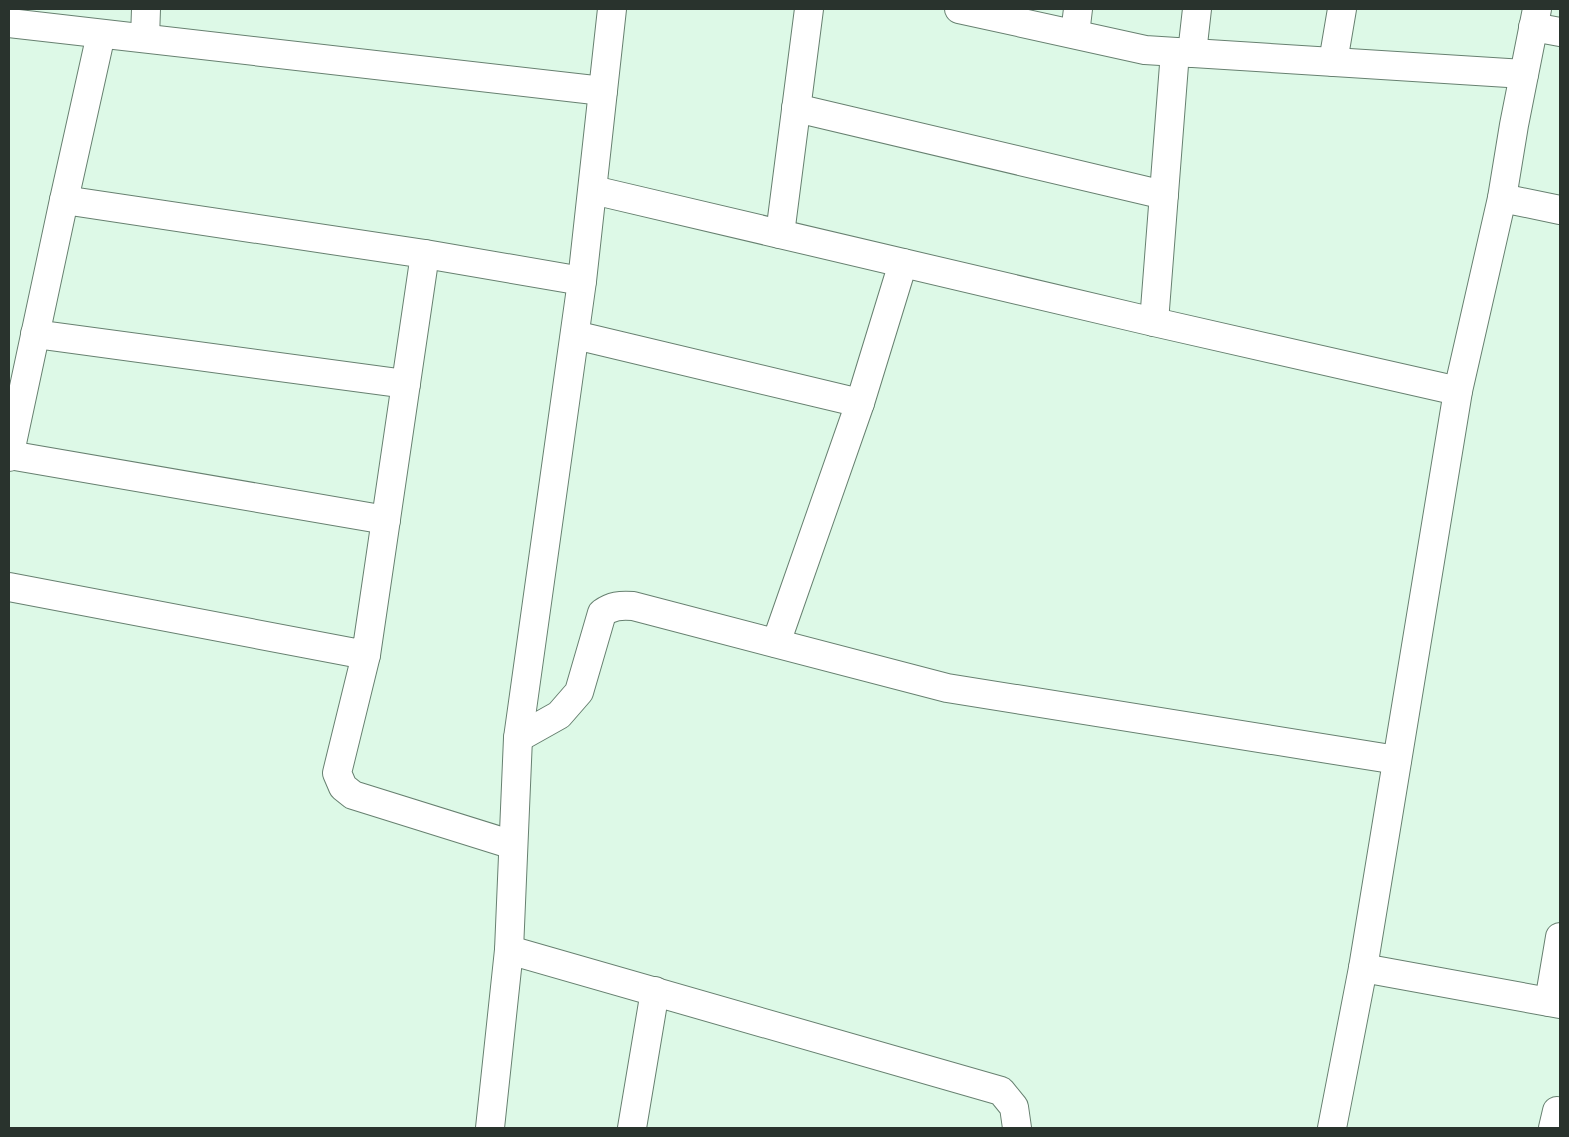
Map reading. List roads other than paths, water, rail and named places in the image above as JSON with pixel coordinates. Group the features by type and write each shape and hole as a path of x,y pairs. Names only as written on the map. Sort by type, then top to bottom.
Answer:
{"street":[{"path":"145,38 146,9"},
{"path":"490,1128 509,950 518,738 582,281 612,9"},
{"path":"780,234 810,9"},
{"path":"962,9 1076,22 1146,50 1524,74"},
{"path":"1154,322 1164,195 1183,52 1197,9"},
{"path":"1333,62 1342,9"},
{"path":"1332,1128 1363,968 1458,391 1502,198 1535,18 1560,32"},
{"path":"9,23 603,91"},
{"path":"101,34 9,456 386,520"},
{"path":"796,108 1164,195"},
{"path":"593,190 1154,322 1458,391"},
{"path":"1502,198 1560,210"},
{"path":"64,200 425,254 582,281"},
{"path":"425,254 366,655 337,773 343,787 353,795 513,845"},
{"path":"776,643 860,403 904,263"},
{"path":"35,334 406,384"},
{"path":"574,335 860,403"},
{"path":"9,587 366,655"},
{"path":"518,738 559,715 580,692 602,613 611,607 622,605 633,606 947,688 1397,760"},
{"path":"1363,968 1554,1003 1560,937"},
{"path":"509,950 1001,1091 1014,1106 1017,1128"},
{"path":"632,1128 654,991"}]}
